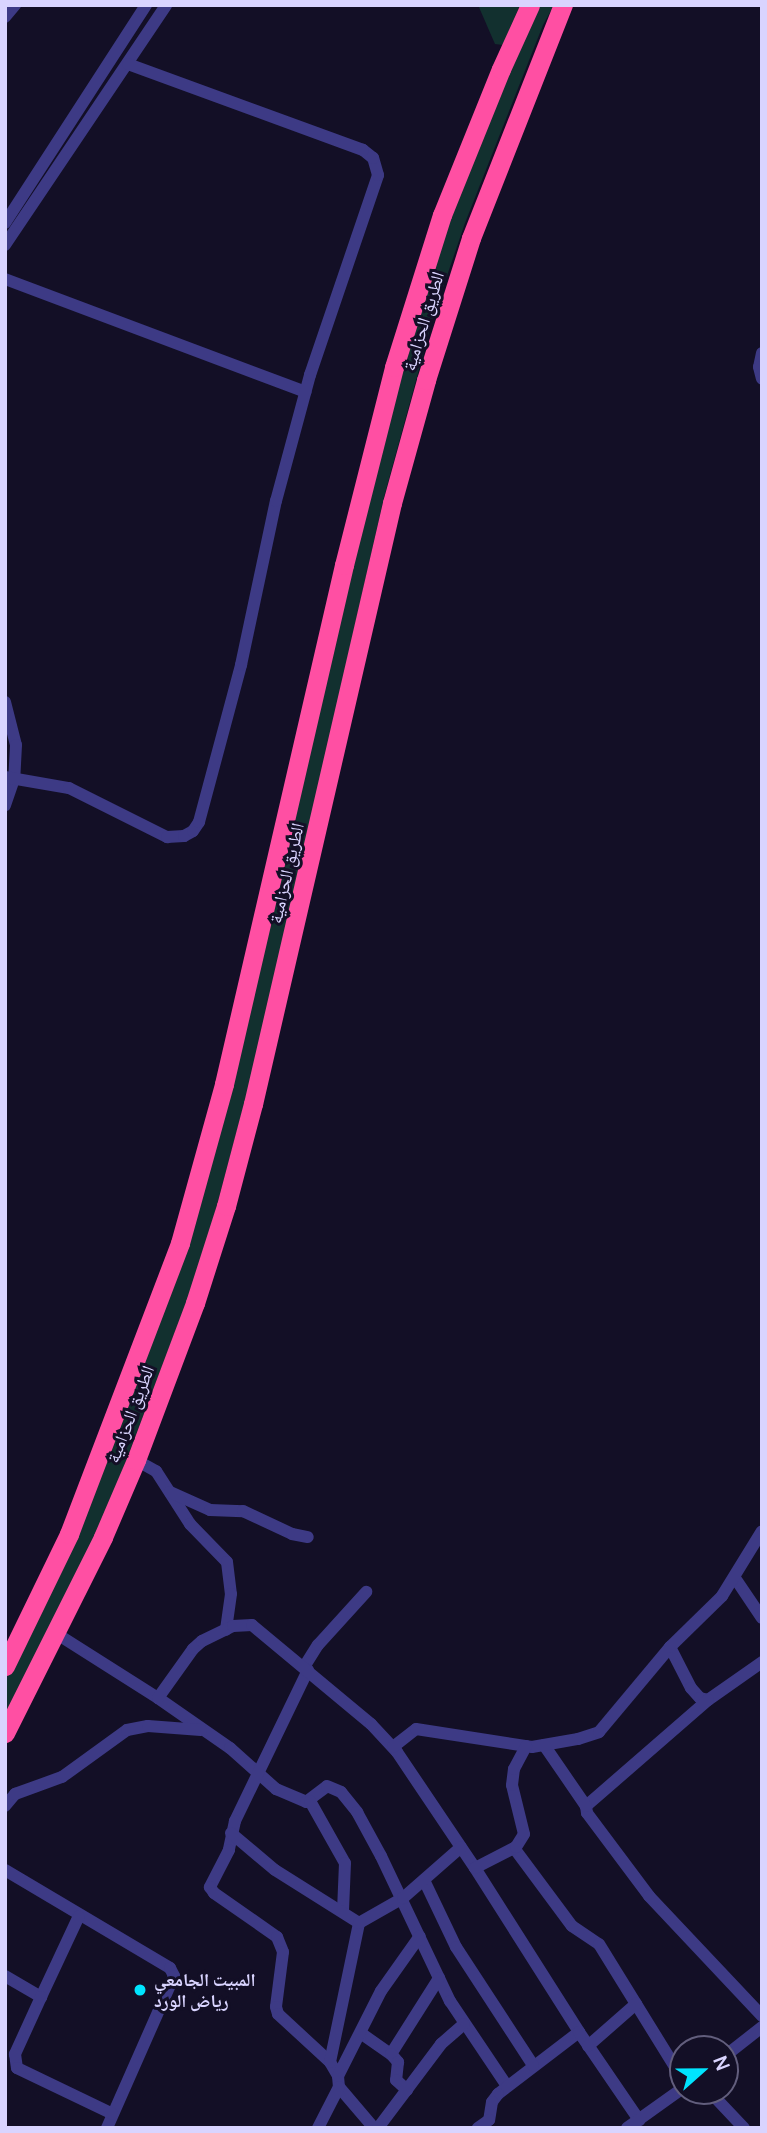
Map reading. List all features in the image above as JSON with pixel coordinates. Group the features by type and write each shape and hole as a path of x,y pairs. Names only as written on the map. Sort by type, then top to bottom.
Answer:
{"highway":[{"name":"الطريق الحزامية","path":"5,1666 74,1523 180,1243 224,1084 344,565 394,367 442,215 500,69 530,5"},
{"name":"الطريق الحزامية","path":"5,1734 57,1634 136,1460 195,1303 230,1193 298,915 392,503 426,380 475,226 563,5"}],"street":[{"path":"5,18 15,5"},
{"path":"5,223 146,5"},
{"path":"5,245 166,5"},
{"path":"9,778 69,788 167,837 193,831 199,822 237,678 276,501 305,392 378,175 373,158 363,150 128,64"},
{"path":"5,279 305,392"},
{"path":"762,353 759,367 762,379"},
{"path":"5,702 16,745 5,805"},
{"path":"136,1460 156,1471 190,1524 227,1562 230,1594 226,1630"},
{"path":"170,1492 210,1510 243,1511 292,1534 308,1537"},
{"path":"393,1747 416,1729 526,1746 578,1739 605,1728 670,1647 722,1596 762,1531"},
{"path":"735,1578 762,1618"},
{"path":"366,1592 318,1645 231,1833 229,1850 211,1889 277,1937 283,1952 276,2007 278,2014 330,2062 339,2081 376,2128 441,2044 464,2024"},
{"path":"158,1698 193,1649 226,1630 242,1624 252,1625 371,1724 393,1747 461,1847 588,2046 639,2120"},
{"path":"57,1634 204,1730 276,1789 301,1801 310,1801 327,1786 341,1792 357,1812 403,1898 439,1979 464,2024 507,2086"},
{"path":"670,1647 691,1688 700,1698 708,1700"},
{"path":"586,1807 708,1700 762,1662"},
{"path":"5,1806 15,1794 62,1777 127,1730 148,1726 204,1730"},
{"path":"544,1745 586,1807 587,1813 649,1896 762,2016"},
{"path":"475,1868 514,1848 522,1839 524,1829 514,1797 513,1776 526,1746"},
{"path":"310,1801 345,1863 343,1910"},
{"path":"231,1833 275,1870 343,1910 359,1923"},
{"path":"330,2062 359,1923 403,1898 461,1847"},
{"path":"514,1848 572,1926 594,1937 669,2057"},
{"path":"5,1870 170,1969 174,1976 107,2128"},
{"path":"424,1880 456,1947 533,2065"},
{"path":"79,1916 15,2054 17,2068 113,2114"},
{"path":"318,2128 381,1991 420,1936"},
{"path":"5,1976 41,1997"},
{"path":"391,2054 439,1979"},
{"path":"588,2046 636,2004"},
{"path":"739,2045 762,2027"},
{"path":"478,2128 489,2120 492,2102 507,2086 579,2032"},
{"path":"362,2034 398,2062 396,2080 407,2090"},
{"path":"627,2128 669,2098"},
{"path":"722,2105 744,2128"}],"green space":[{"path":"478,5 520,5 503,45 495,44"},
{"path":"536,5 554,5 543,25 465,223 435,311 384,497 259,1049 201,1264 100,1529 5,1718 5,1679 44,1603 176,1271 372,469 447,217"}],"place":[{"name":"المبيت الجامعي رياض الورد","path":"140,1990"}]}
